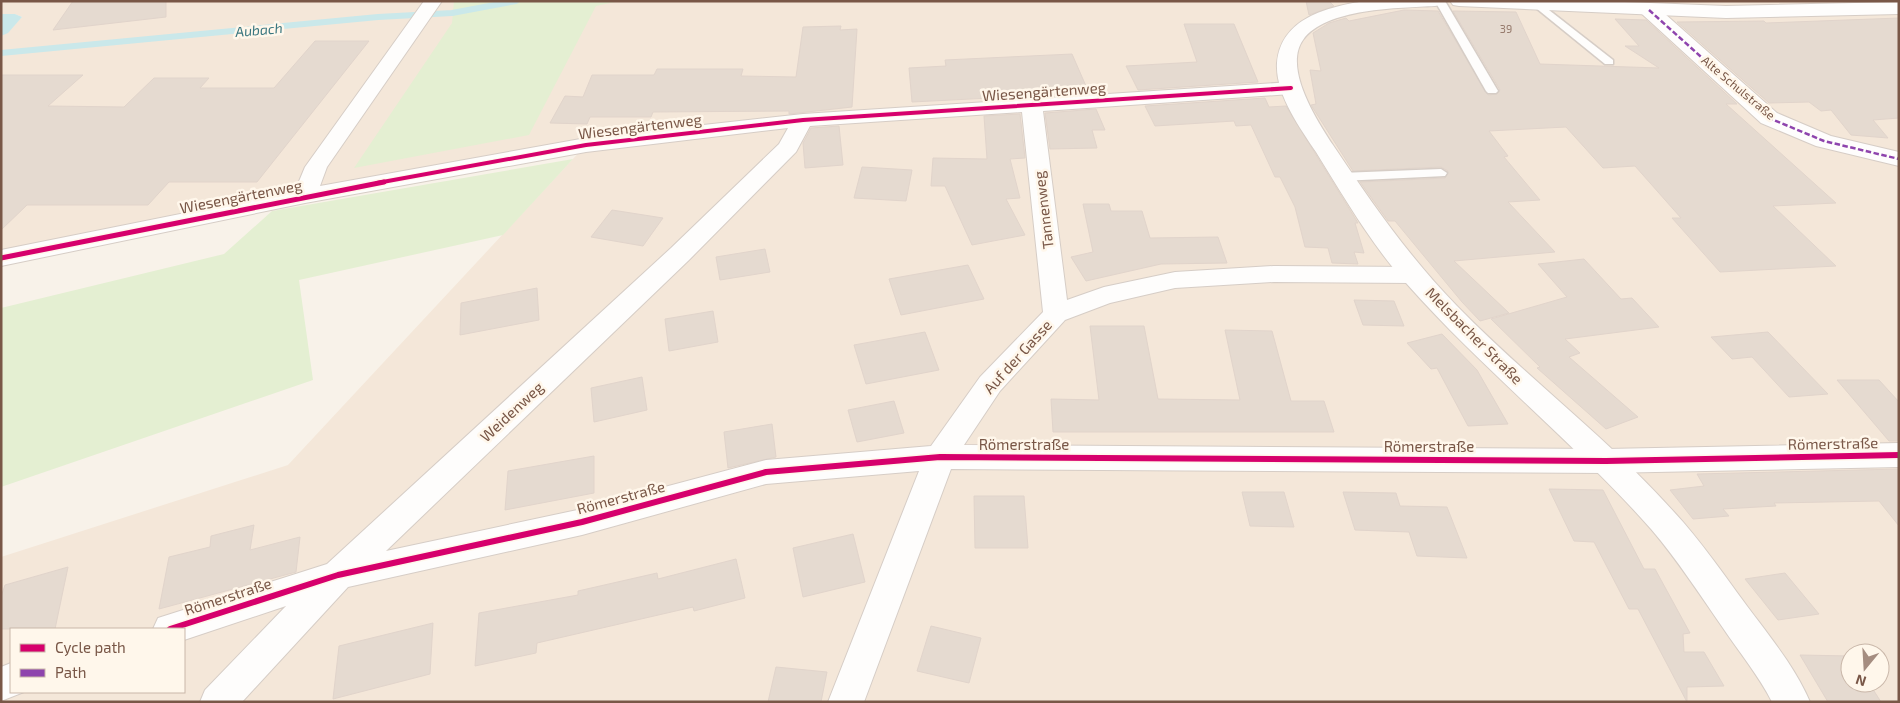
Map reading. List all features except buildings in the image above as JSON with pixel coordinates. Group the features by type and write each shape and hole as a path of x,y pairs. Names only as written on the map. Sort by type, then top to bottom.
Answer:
{"street":[{"name":"Melsbacher Straße","path":"1435,1 1410,2 1343,12 1314,22 1293,38 1287,64 1291,88 1310,126 1341,177 1413,276 1450,315 1606,460 1664,522 1780,680 1792,702"},
{"path":"1459,1 1540,6 1726,12 1851,5 1899,8"},
{"path":"305,196 316,167 432,4"},
{"name":"Alte Schulstraße","path":"1648,10 1770,118 1824,141 1899,159"},
{"name":"Wiesengärtenweg","path":"1,258 305,196 586,145 803,120 1291,88"},
{"name":"Tannenweg","path":"1032,106 1056,314"},
{"name":"Weidenweg","path":"218,702 338,575 680,254 788,147 803,120"},
{"name":"Auf der Gasse","path":"846,702 940,457 990,384 1056,314 1104,296 1175,280 1274,274 1413,276"},
{"name":"Römerstraße","path":"173,628 338,575 582,522 766,472 940,457 1606,460 1899,455"}],"lane":[{"path":"1440,1 1492,92"},
{"path":"1540,6 1609,62"},
{"path":"1341,177 1441,173"}],"shaded area":[{"path":"1,1 1899,1 1899,702 1,702 1,557 288,465 585,146 1,258 1,36 8,32 22,17 15,14 1,14"}],"green space":[{"path":"454,1 620,1 596,6 529,135 354,168 452,23"},
{"path":"573,159 503,235 299,280 313,380 1,487 1,308 224,254 272,211"}],"water":[{"path":"1,14 15,14 22,17 8,33 1,36"}],"waterway":[{"name":"Aubach","path":"1,53 378,17 452,13 516,1"}],"marked path":[{"path":"1649,10 1769,118 1824,141 1899,159"}],"cycle path":[{"path":"1,258 305,196 586,145 803,120 1291,88"},
{"path":"173,628 338,575 582,522 766,472 940,457 1606,461 1899,455"}]}
